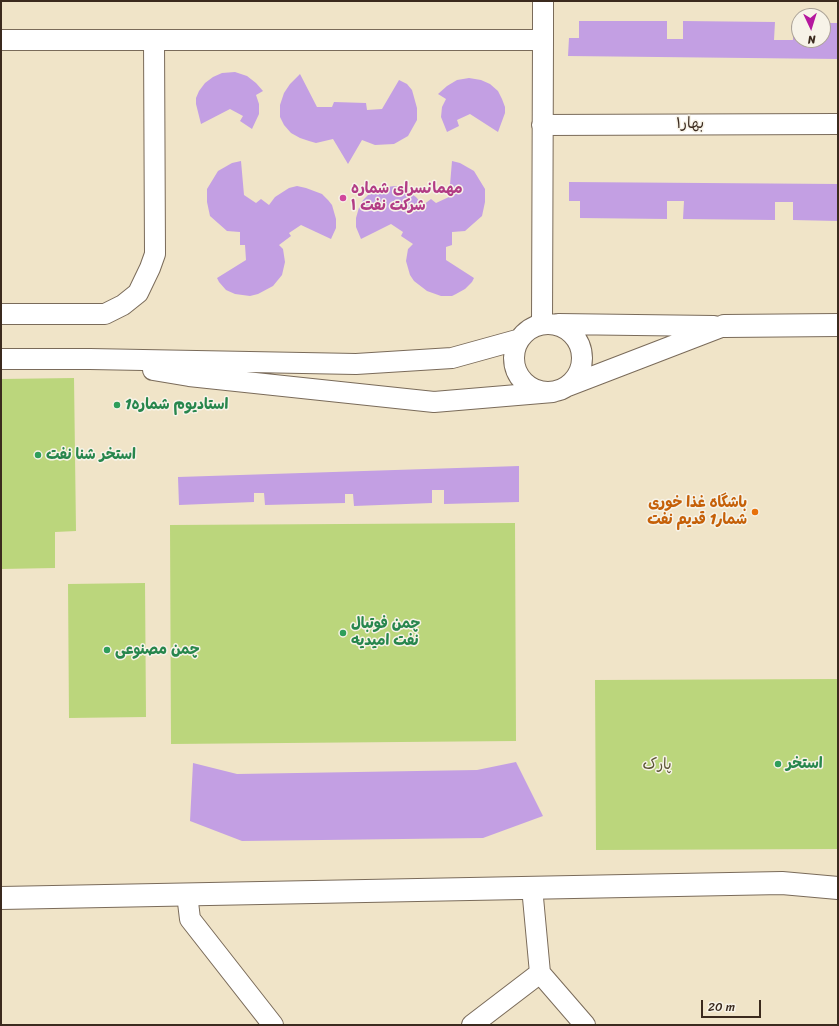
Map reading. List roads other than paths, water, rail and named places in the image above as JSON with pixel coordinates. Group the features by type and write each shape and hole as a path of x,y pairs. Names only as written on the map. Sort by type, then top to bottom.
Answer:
{"street":[{"path":"543,1 542,125 550,324"},
{"path":"1,40 542,40"},
{"path":"1,314 105,314 123,305 138,294 155,254 154,40"},
{"name":"بهار۱","path":"542,125 838,124"},
{"path":"517,340 513,355 515,371 524,383 538,391 561,389 578,375 583,360 580,344 572,332 550,324"},
{"path":"1,359 90,359 356,364 452,358 517,340 528,329 550,324 724,326 838,325"},
{"path":"90,359 189,376 434,402 561,389 724,326"},
{"path":"1,898 782,883 838,888"},
{"path":"532,887 540,973 584,1025"},
{"path":"187,894 190,919 272,1025"},
{"path":"472,1025 540,973"}],"place":[{"name":"مهمانسرای شماره ۱ شرکت نفت","path":"343,198"},
{"name":"استادیوم شماره1","path":"117,405"},
{"name":"استخر شنا نفت","path":"38,455"},
{"name":"باشگاه غذا خوری شمار1 قدیم نفت","path":"755,512"},
{"name":"چمن فوتبال نفت امیدیه","path":"343,633"},
{"name":"چمن مصنوعی","path":"107,650"},
{"name":"استخر","path":"778,764"}],"park label":[{"name":"پارک","path":"657,765"}]}
